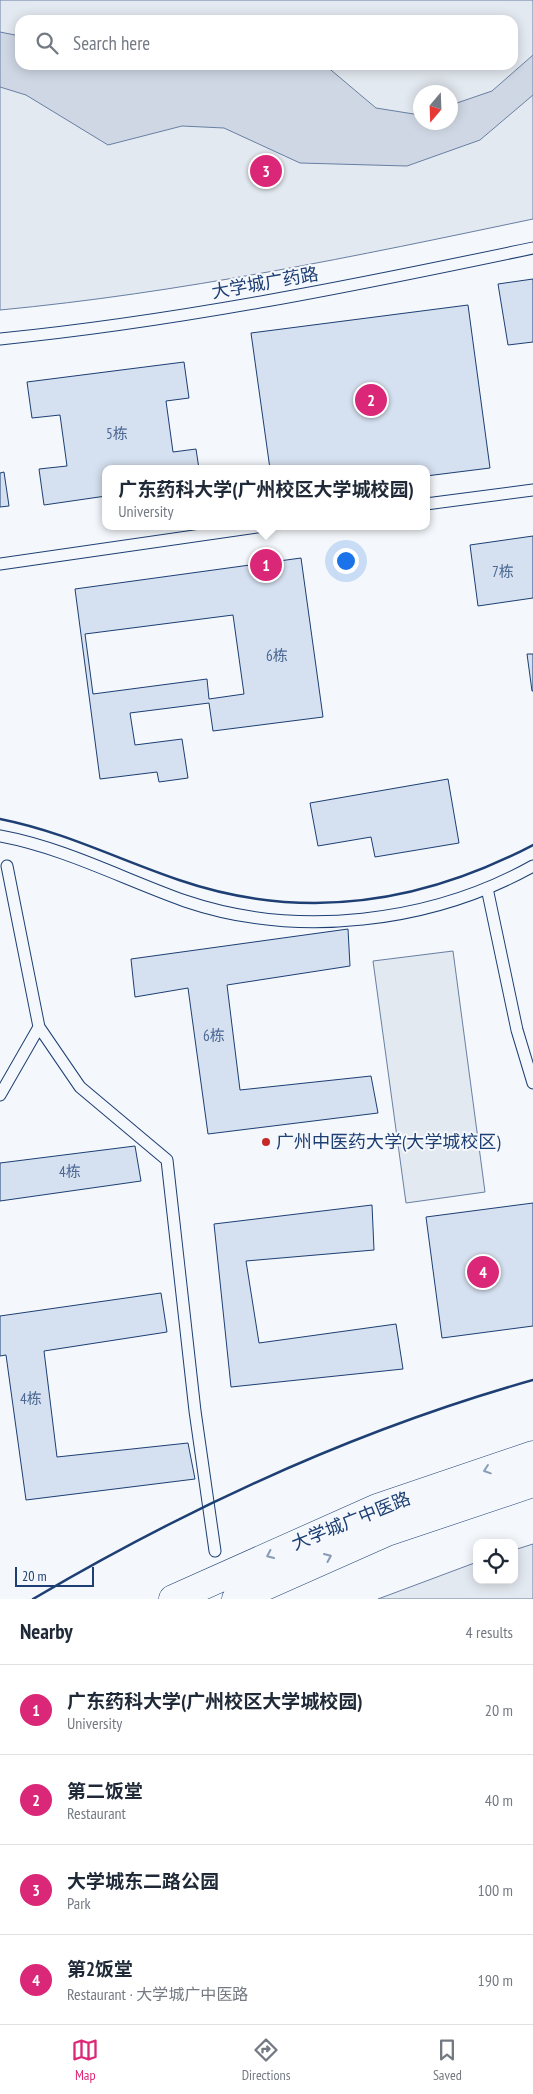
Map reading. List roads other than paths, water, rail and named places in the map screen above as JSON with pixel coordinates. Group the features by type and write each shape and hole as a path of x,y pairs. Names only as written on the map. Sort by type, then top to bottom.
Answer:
{"main road":[{"name":"大学城广中医路","path":"174,1599 377,1508 533,1455"},
{"name":"大学城广中医路","path":"236,1599 387,1532 533,1483"}],"lane":[{"name":"大学城广药路","path":"0,339 193,314 331,289 533,248"},
{"path":"430,503 533,490"},
{"path":"0,564 236,530"},
{"path":"0,836 70,855 188,902 224,912 300,921 370,918 428,907 487,888 533,866"},
{"path":"8,866 39,1027 80,1087 167,1160 195,1411 215,1551"},
{"path":"487,888 517,1030 533,1083"},
{"path":"0,1095 39,1027"}],"place":[{"name":"大学城东二路公园","path":"266,171"},
{"name":"第二饭堂","path":"371,400"},
{"name":"广东药科大学(广州校区大学城校园)","path":"266,565"},
{"name":"广州中医药大学(大学城校区)","path":"266,1142"},
{"name":"第2饭堂","path":"483,1272"}]}
